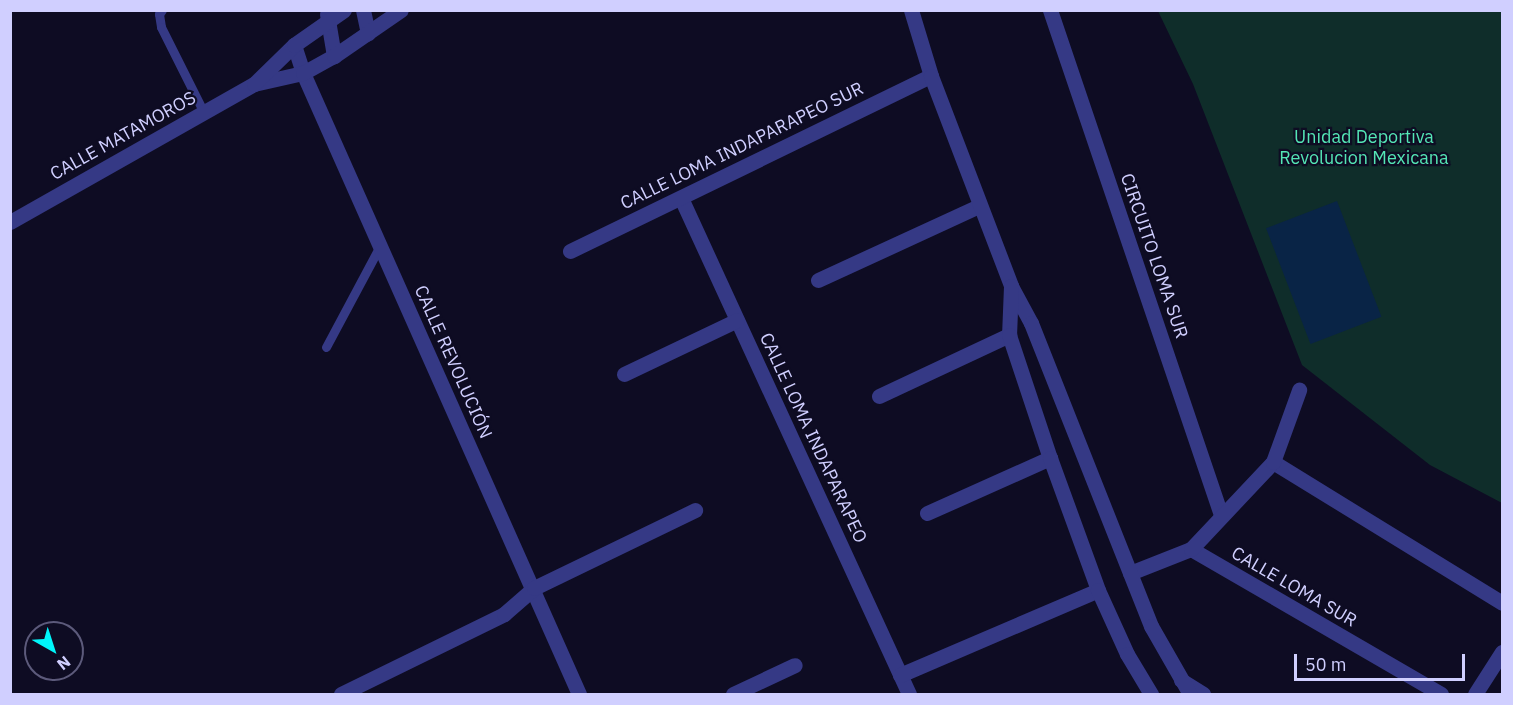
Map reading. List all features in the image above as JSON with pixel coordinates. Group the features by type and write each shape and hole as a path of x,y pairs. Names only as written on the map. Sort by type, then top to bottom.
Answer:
{"street":[{"name":"CALLE MATAMOROS","path":"10,222 254,84 327,16 344,10"},
{"path":"363,10 368,33"},
{"name":"CALLE MATAMOROS","path":"254,84 303,73 334,56 401,10"},
{"path":"911,10 931,76 1011,286 1031,323 1151,626 1179,679 1190,694"},
{"name":"CIRCUITO LOMA SUR","path":"1050,10 1221,515"},
{"path":"327,16 334,56"},
{"name":"CALLE REVOLUCIÓN","path":"294,45 303,73 534,588 579,694"},
{"name":"CALLE LOMA INDAPARAPEO SUR","path":"570,251 931,76"},
{"name":"CALLE LOMA INDAPARAPEO","path":"681,198 909,694"},
{"path":"818,280 979,206"},
{"path":"1011,286 1009,335 1050,458 1098,590 1127,654 1151,694"},
{"path":"624,374 737,320"},
{"path":"879,396 1009,335"},
{"path":"1130,573 1191,549 1273,462 1299,390"},
{"path":"927,513 1050,458"},
{"path":"1273,462 1503,603"},
{"path":"341,694 504,614 534,588 695,510"},
{"name":"CALLE LOMA SUR","path":"1191,549 1441,694"},
{"path":"900,675 1098,590"},
{"path":"1475,694 1503,652"},
{"path":"733,694 795,665"},
{"path":"1179,679 1203,694"}],"lane":[{"path":"162,10 159,14 161,27 204,113"},
{"path":"326,347 380,246"}],"green space":[{"name":"Unidad Deportiva Revolucion Mexicana","path":"1158,11 1502,11 1502,503 1430,465 1302,365 1193,84"}],"water":[{"path":"1337,201 1381,317 1310,344 1266,228"}]}
